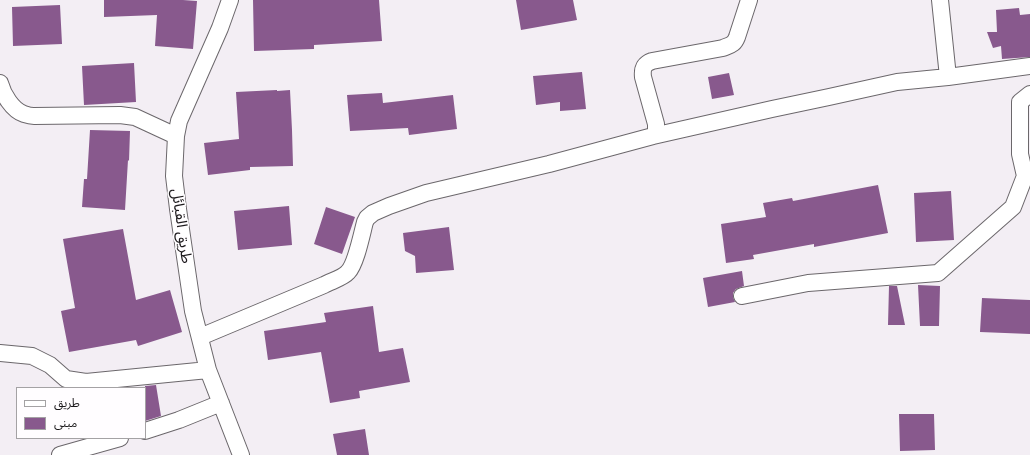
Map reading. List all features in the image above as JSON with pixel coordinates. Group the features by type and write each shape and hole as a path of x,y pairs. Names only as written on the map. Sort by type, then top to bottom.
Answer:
{"street":[{"name":"طريق القبائل","path":"230,0 180,121 176,136 174,176 193,311 208,370 241,455"},
{"path":"654,136 656,132 656,124 642,72 646,63 652,60 723,48 731,45 735,42 737,37 749,0"},
{"path":"940,0 948,77"},
{"path":"200,338 348,273 353,266 367,218 373,213 389,206 426,193 549,164 654,136 897,82 1030,66"},
{"path":"0,83 10,104 23,114 34,116 120,115 135,117 176,136"},
{"path":"742,296 808,283 938,273 1013,207 1025,176 1020,154 1020,102 1030,94"},
{"path":"0,353 32,356 50,365 66,379 86,382 208,370"},
{"path":"146,431 180,420 221,403"},
{"path":"60,455 116,439"}],"building":[{"path":"104,0 197,1 193,49 155,46 157,15 104,17"},
{"path":"253,0 379,0 382,41 314,45 314,49 254,51"},
{"path":"516,0 573,0 577,20 521,30"},
{"path":"60,5 62,44 13,46 12,7"},
{"path":"1019,8 1020,15 1030,14 1030,57 1002,59 1001,46 993,48 987,32 997,32 996,10"},
{"path":"134,63 136,102 84,105 82,66"},
{"path":"582,72 586,109 560,111 560,102 536,105 533,76"},
{"path":"729,73 734,95 712,99 708,77"},
{"path":"290,90 293,166 250,167 250,170 208,175 204,143 239,139 236,92"},
{"path":"382,93 383,103 453,95 457,129 409,135 408,128 350,131 347,95"},
{"path":"90,130 130,131 125,210 82,207 84,179 87,179"},
{"path":"878,185 888,233 814,247 814,244 753,255 754,259 726,263 721,224 766,217 763,203 792,198 793,201"},
{"path":"951,191 954,240 916,242 914,193"},
{"path":"289,206 292,245 238,250 234,211"},
{"path":"326,207 355,217 342,254 314,244"},
{"path":"449,227 454,270 416,273 415,256 405,251 403,233"},
{"path":"123,229 136,300 170,290 182,332 138,346 136,340 69,352 61,311 75,308 63,239"},
{"path":"742,271 744,286 736,289 733,293 735,302 708,307 703,278"},
{"path":"918,285 940,286 939,326 920,326"},
{"path":"889,286 897,286 905,325 888,325"},
{"path":"982,298 1030,300 1030,334 980,332"},
{"path":"373,306 379,352 403,348 410,382 359,391 360,398 330,403 321,352 268,360 264,331 326,322 324,313"},
{"path":"156,385 161,416 146,421 146,387 145,386"},
{"path":"899,414 934,414 935,450 900,451"},
{"path":"365,429 369,455 337,455 333,434"}]}
